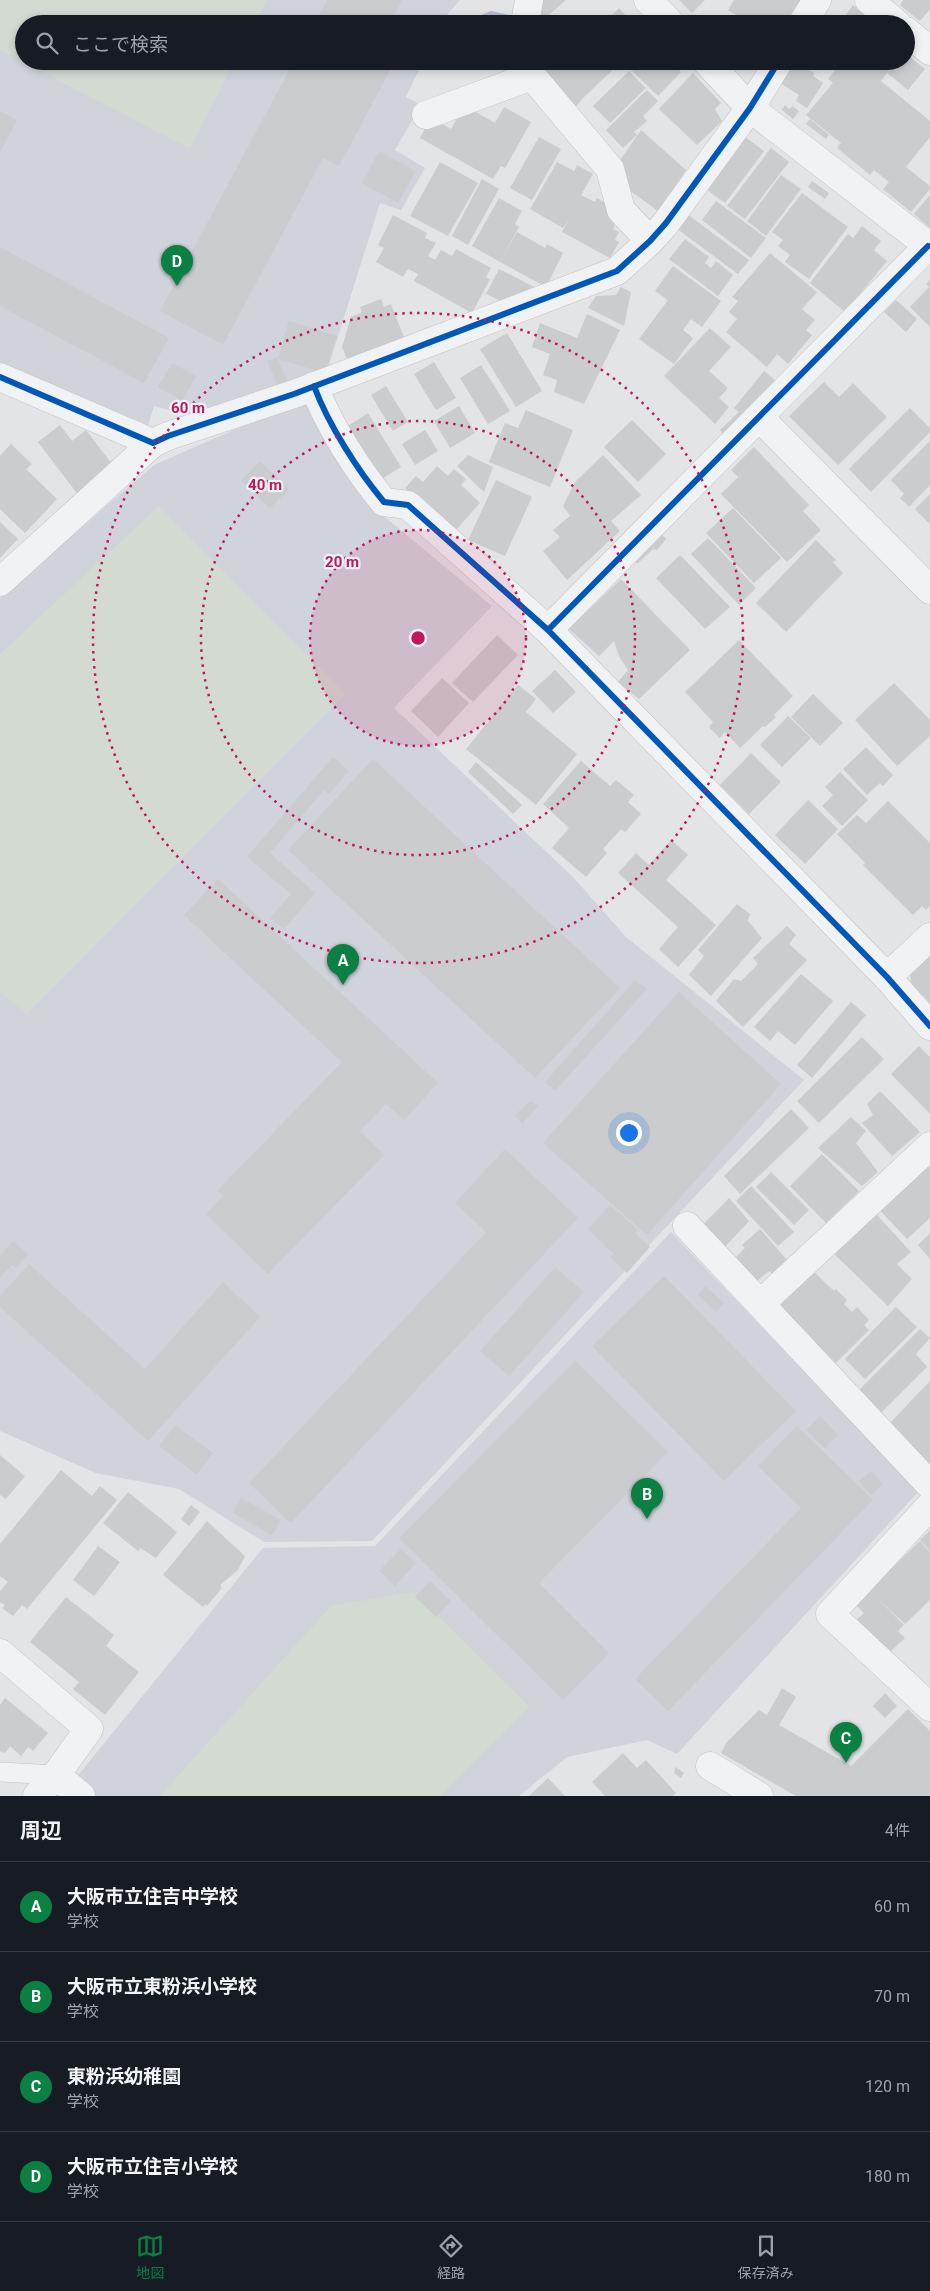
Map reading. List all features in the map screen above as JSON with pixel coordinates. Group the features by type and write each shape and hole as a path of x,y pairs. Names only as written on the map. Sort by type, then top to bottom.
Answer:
{"street":[{"path":"526,15 529,0"},
{"path":"648,0 662,15"},
{"path":"808,15 817,0"},
{"path":"869,0 887,15"},
{"path":"915,38 930,50"},
{"path":"426,115 528,70"},
{"path":"531,70 610,169 621,210 650,242"},
{"path":"548,630 929,246 750,108 714,70"},
{"path":"0,582 153,443 314,386 617,271 650,242 666,223 750,108 773,70"},
{"path":"0,377 153,443"},
{"path":"314,386 322,408 372,488 384,502 408,505 548,630 887,977 930,1026"},
{"path":"759,417 930,590"},
{"path":"887,977 930,937"},
{"path":"760,1304 930,1146"},
{"path":"687,1226 930,1485"},
{"path":"930,1506 830,1614 930,1707"},
{"path":"0,1653 89,1729 56,1775 37,1796"},
{"path":"710,1766 759,1796"},
{"path":"56,1775 81,1796"}],"lane":[{"path":"0,1772 56,1775"}],"shaded area":[{"path":"0,0 460,0 447,15 15,15 15,70 419,70 406,97 421,105 395,150 425,168 401,210 380,203 328,368 193,416 154,406 148,425 0,362"},
{"path":"0,0 267,0 259,15 15,15 15,58 0,50"},
{"path":"38,70 230,70 190,149"},
{"path":"307,398 367,502 492,606 394,708 573,877 626,937 804,1080 372,1541 264,1542 179,1489 96,1473 0,1431 0,598 154,465"},
{"path":"159,506 346,694 27,1014 0,992 0,654"},
{"path":"671,1232 918,1492 677,1754 647,1740 567,1757 519,1796 85,1796 71,1784 263,1548 375,1546"},
{"path":"414,1592 530,1707 440,1796 160,1796 331,1606"}],"water":[{"path":"491,11 509,15 481,15"}],"building":[{"path":"327,0 402,0 394,15 319,15"},
{"path":"541,0 566,0 548,15 539,15"},
{"path":"679,0 705,0 692,13"},
{"path":"734,0 801,0 793,15 737,15 728,10"},
{"path":"903,0 930,0 930,9 920,21 915,15 900,5"},
{"path":"853,5 866,15 846,15"},
{"path":"619,8 625,15 612,15"},
{"path":"915,61 925,69 908,90 887,73 881,81 930,121 930,137 906,167 930,186 930,189 911,212 883,189 889,182 874,170 870,175 837,148 841,143 806,115 833,83 828,79 835,70 915,70"},
{"path":"289,70 390,70 339,166 323,158 223,345 160,311"},
{"path":"540,70 613,70 575,108 541,73"},
{"path":"631,70 679,70 681,72 658,96"},
{"path":"789,70 810,70 814,73 813,76 823,83 807,108 796,101 799,95 780,83"},
{"path":"629,71 646,88 610,123 593,106"},
{"path":"693,73 721,103 715,109 722,121 697,145 659,109"},
{"path":"647,90 658,101 643,116 647,121 634,132 637,135 623,148 606,130"},
{"path":"785,105 789,109 792,106 799,111 793,119 782,110"},
{"path":"504,107 531,122 505,168 501,166 493,179 420,138 426,127 440,123 451,129 457,118 476,112 495,123"},
{"path":"0,111 17,120 0,152"},
{"path":"810,119 829,135 826,139 806,124"},
{"path":"641,130 686,170 658,211 622,185 616,166"},
{"path":"539,137 561,149 532,200 510,188"},
{"path":"745,137 764,151 725,203 706,189"},
{"path":"771,148 789,162 745,219 727,206"},
{"path":"379,151 416,171 398,203 362,183"},
{"path":"440,162 478,183 448,236 410,216"},
{"path":"557,162 574,171 577,165 593,174 581,195 595,202 597,198 609,205 612,215 610,219 616,223 613,229 619,232 615,240 619,242 610,258 562,232 569,219 563,228 530,209"},
{"path":"781,175 801,189 766,236 747,221"},
{"path":"482,179 499,189 468,245 452,236"},
{"path":"812,181 829,193 825,199 808,187"},
{"path":"802,193 848,227 809,279 785,262 790,255 778,246 783,240 772,232"},
{"path":"930,195 930,228 914,214"},
{"path":"499,198 522,211 515,224 519,227 500,262 472,246"},
{"path":"716,201 766,238 751,258 702,220"},
{"path":"687,214 749,260 738,274 676,228"},
{"path":"393,215 427,233 425,238 436,243 428,256 435,260 441,250 452,256 456,249 491,268 486,277 490,279 472,313 414,281 418,274 408,269 403,277 376,262 384,248 378,245"},
{"path":"862,226 881,241 874,250 887,261 845,312 810,283 848,234 853,238"},
{"path":"517,232 545,248 547,244 563,253 546,287 500,262"},
{"path":"685,239 709,257 705,263 711,268 716,261 733,275 718,296 669,259"},
{"path":"0,247 169,338 144,383 0,306"},
{"path":"770,253 817,292 802,309 815,320 806,330 812,335 788,364 777,354 767,367 726,332 737,319 729,312 738,301 732,297"},
{"path":"673,266 721,301 702,327 691,319 683,330 693,338 674,364 639,339 668,300 655,291"},
{"path":"499,269 536,288 501,301 486,294"},
{"path":"930,280 930,327 910,307 929,287 926,284"},
{"path":"621,287 631,292 624,326 588,308 596,296 616,295"},
{"path":"381,299 384,307 391,304 405,340 348,362 342,347 351,317 362,312 360,307"},
{"path":"896,300 917,319 906,332 884,312"},
{"path":"587,314 620,330 584,404 554,392 557,380 543,375 550,354 532,347 540,323 577,338"},
{"path":"289,321 337,336 325,373 278,359"},
{"path":"710,328 731,347 709,371 728,388 719,398 729,407 715,424 664,376"},
{"path":"507,333 542,391 516,407 480,349"},
{"path":"277,357 288,382 278,386 267,361"},
{"path":"434,362 456,398 436,410 414,374"},
{"path":"172,363 196,376 182,401 158,387"},
{"path":"481,365 510,411 488,424 460,378"},
{"path":"764,371 777,382 723,434 720,430 739,412 734,408"},
{"path":"824,382 839,397 853,383 887,417 838,465 789,416"},
{"path":"386,386 408,422 393,431 371,395"},
{"path":"459,406 475,433 450,448 434,421"},
{"path":"910,408 930,428 930,432 871,492 849,469"},
{"path":"526,410 573,430 550,487 489,462 505,423 518,428"},
{"path":"368,413 401,467 380,480 348,426"},
{"path":"632,420 666,454 638,482 604,447"},
{"path":"60,425 72,441 86,430 115,468 79,496 38,442"},
{"path":"425,430 438,451 415,465 402,444"},
{"path":"930,441 930,485 909,507 900,498 904,494 891,480"},
{"path":"11,444 32,464 26,469 57,499 25,533 0,509 0,456"},
{"path":"754,447 809,505 803,511 821,530 787,562 721,494 738,477 731,470"},
{"path":"468,455 493,467 484,492 457,466"},
{"path":"603,455 641,495 611,521 620,531 567,580 543,551 560,537 553,530 570,516 563,506 575,482"},
{"path":"260,461 289,489 270,508 241,481"},
{"path":"437,466 448,476 454,469 466,479 461,485 480,503 456,530 417,494 414,497 405,488 416,476 423,482"},
{"path":"496,480 532,497 505,556 468,540"},
{"path":"930,494 930,524 915,509"},
{"path":"733,508 781,558 754,583 706,533"},
{"path":"0,522 18,539 0,558"},
{"path":"661,534 666,539 657,550 653,549 637,564 635,560"},
{"path":"708,538 756,588 739,605 691,554"},
{"path":"816,540 836,560 833,562 843,573 786,632 756,603"},
{"path":"680,555 730,607 705,629 656,578"},
{"path":"621,579 690,650 639,699 618,682 628,670 619,656 614,641 599,656 569,629"},
{"path":"497,635 518,655 473,702 452,683"},
{"path":"739,640 793,696 774,715 776,717 765,727 763,726 740,748 725,732 720,738 709,727 713,722 685,692"},
{"path":"555,670 576,692 553,713 532,691"},
{"path":"442,678 469,703 438,737 411,711"},
{"path":"894,683 930,720 930,736 897,766 855,720"},
{"path":"518,685 536,699 526,712 577,754 536,805 466,749"},
{"path":"813,694 843,723 820,746 791,717"},
{"path":"788,716 811,738 782,767 760,745"},
{"path":"866,747 893,775 883,786 880,783 867,795 843,769"},
{"path":"751,753 781,782 749,814 720,785"},
{"path":"333,757 349,771 329,794 324,790 270,853 315,893 284,929 270,918 291,894 247,857"},
{"path":"373,759 620,988 535,1078 288,850"},
{"path":"581,761 610,786 616,780 634,795 628,802 641,814 625,832 621,829 603,849 607,853 586,877 552,848 569,828 543,804"},
{"path":"476,762 522,805 513,814 468,772"},
{"path":"840,772 868,800 842,826 822,806 833,795 825,787"},
{"path":"808,800 838,829 805,864 775,835"},
{"path":"888,801 930,843 930,906 926,910 922,906 913,915 863,865 865,863 837,834 857,815 866,823"},
{"path":"671,840 688,855 666,880 716,925 678,967 659,949 678,927 618,873 636,853 649,865"},
{"path":"218,879 438,1083 404,1120 386,1104 360,1131 384,1155 268,1274 206,1214 223,1196 217,1191 342,1062 184,915"},
{"path":"737,904 750,914 748,921 762,938 711,996 689,975 704,956 698,950"},
{"path":"787,926 796,935 789,944 807,960 743,1027 716,1001 734,979 741,981 758,964 753,958"},
{"path":"930,955 930,1003 911,983 910,971"},
{"path":"801,974 833,1001 795,1045 778,1031 770,1041 754,1027"},
{"path":"635,980 647,989 555,1091 545,1082"},
{"path":"679,992 781,1084 647,1235 543,1143"},
{"path":"851,1002 866,1015 812,1078 797,1065"},
{"path":"862,1037 884,1059 819,1123 797,1101"},
{"path":"919,1046 930,1057 930,1114 891,1074"},
{"path":"880,1091 920,1132 892,1156 862,1123 873,1115 867,1104"},
{"path":"530,1101 538,1106 522,1124 515,1115"},
{"path":"791,1109 809,1128 740,1194 724,1176"},
{"path":"851,1117 866,1131 856,1143 878,1172 862,1186 818,1148"},
{"path":"505,1149 578,1218 291,1523 249,1483 486,1232 455,1203"},
{"path":"822,1154 859,1191 826,1223 790,1186"},
{"path":"923,1160 930,1168 930,1218 907,1239 874,1204"},
{"path":"771,1172 809,1210 794,1225 756,1187"},
{"path":"751,1186 794,1232 778,1246 736,1201"},
{"path":"729,1198 749,1221 725,1247 703,1225"},
{"path":"610,1205 638,1230 635,1233 650,1247 627,1273 610,1257 614,1254 588,1229"},
{"path":"874,1212 911,1252 897,1264 912,1279 888,1306 831,1251"},
{"path":"760,1229 787,1260 774,1276 769,1271 757,1281 736,1257 745,1248 742,1245"},
{"path":"930,1233 930,1259 918,1245"},
{"path":"13,1241 28,1254 16,1268 12,1265 0,1278 0,1256"},
{"path":"29,1264 145,1369 223,1282 260,1317 148,1441 0,1307 0,1296"},
{"path":"555,1267 584,1292 509,1376 480,1351"},
{"path":"810,1268 834,1291 836,1289 847,1300 844,1304 852,1312 857,1307 869,1320 864,1325 869,1330 836,1363 775,1303"},
{"path":"664,1276 796,1411 724,1481 592,1346"},
{"path":"705,1286 724,1303 716,1312 698,1295"},
{"path":"896,1307 917,1327 865,1379 845,1359"},
{"path":"920,1329 930,1338 916,1354 927,1367 879,1415 856,1393"},
{"path":"575,1361 668,1452 539,1583 609,1653 563,1700 399,1538"},
{"path":"930,1381 930,1464 888,1425"},
{"path":"820,1416 838,1435 824,1448 806,1430"},
{"path":"175,1425 213,1453 197,1475 159,1446"},
{"path":"797,1426 873,1500 668,1711 635,1679 801,1508 758,1466"},
{"path":"0,1455 25,1476 6,1499 0,1495"},
{"path":"61,1470 92,1496 100,1486 117,1500 27,1609 22,1605 13,1616 2,1608 5,1605 0,1602 0,1591 8,1582 0,1576 0,1544"},
{"path":"871,1471 883,1484 871,1495 859,1481"},
{"path":"128,1492 177,1532 156,1558 140,1548 138,1551 103,1523"},
{"path":"241,1498 281,1520 272,1535 233,1513"},
{"path":"191,1505 200,1512 189,1526 181,1519"},
{"path":"207,1521 245,1556 238,1570 220,1585 222,1588 207,1606 205,1604 203,1607 163,1575"},
{"path":"930,1530 930,1551 920,1540"},
{"path":"920,1541 930,1552 930,1600 905,1624 876,1597 904,1625 898,1631 905,1638 888,1654 855,1621 864,1613 855,1604"},
{"path":"98,1546 120,1562 94,1596 73,1580"},
{"path":"401,1549 416,1563 395,1586 379,1571"},
{"path":"430,1581 451,1601 436,1617 415,1597"},
{"path":"66,1597 114,1635 106,1646 139,1672 105,1715 73,1689 79,1682 30,1642"},
{"path":"782,1688 796,1697 779,1725 851,1766 908,1709 930,1731 930,1796 796,1796 721,1753 727,1742 759,1710 767,1715"},
{"path":"885,1693 897,1706 885,1718 873,1706"},
{"path":"5,1698 48,1733 33,1751 28,1747 21,1756 10,1746 5,1753 0,1751 0,1705"},
{"path":"623,1753 637,1768 646,1760 676,1793 673,1796 605,1796 592,1782"},
{"path":"675,1767 684,1773 681,1778 674,1773"},
{"path":"548,1778 565,1796 529,1796"}],"cycle path":[{"path":"0,377 153,443 168,436 294,394 617,271 650,241 666,223 750,108 773,70"},
{"path":"548,630 928,246"},
{"path":"314,386 327,416 344,447 384,502 408,505 548,630 887,977 930,1026"}],"place":[{"name":"大阪市立住吉小学校","path":"177,286"},
{"name":"大阪市立住吉中学校","path":"343,985"},
{"name":"大阪市立東粉浜小学校","path":"647,1519"},
{"name":"東粉浜幼稚園","path":"846,1763"}]}
